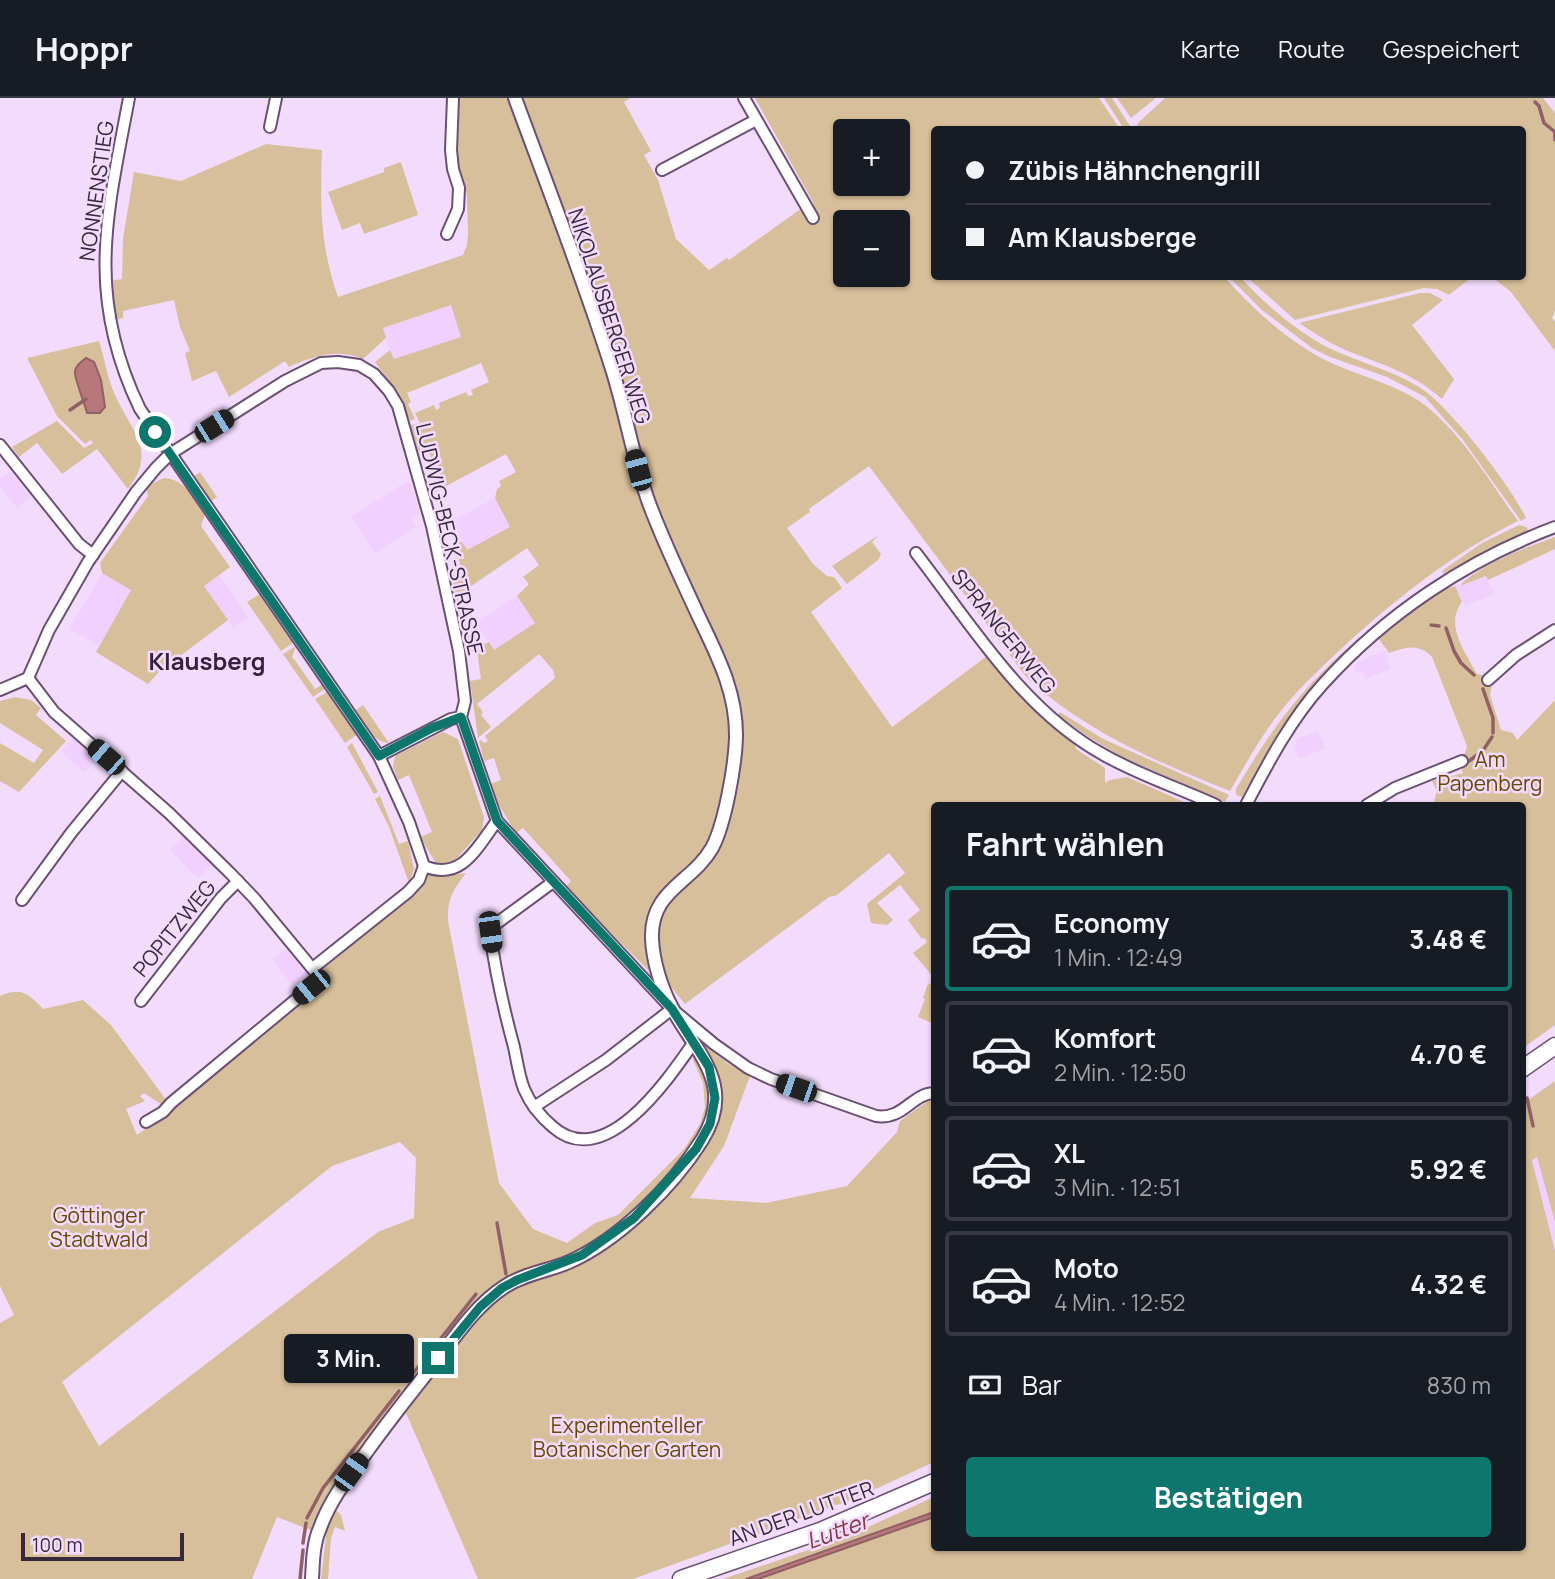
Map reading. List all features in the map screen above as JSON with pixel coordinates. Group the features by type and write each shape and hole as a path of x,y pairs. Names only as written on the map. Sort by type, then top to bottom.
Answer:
{"main road":[{"path":"1526,1066 1555,1046"},
{"name":"AN DER LUTTER","path":"681,1579 820,1531 931,1483"}],"street":[{"name":"NONNENSTIEG","path":"129,98 109,205 104,257 104,285 109,317 127,381 145,417 379,756 409,822 425,866"},
{"path":"270,127 276,98"},
{"path":"447,234 458,209 459,188 451,150 453,98"},
{"name":"NIKOLAUSBERGER WEG","path":"312,1579 316,1539 336,1493 398,1409 489,1298 508,1284 567,1262 604,1241 634,1218 696,1149 710,1124 715,1098 712,1075 694,1041 672,1009 663,986 653,950 653,926 659,908 668,894 704,860 716,839 725,807 735,750 732,700 718,656 650,506 616,382 515,98"},
{"path":"744,98 813,218"},
{"path":"662,170 756,120"},
{"name":"LUDWIG-BECK-STRASSE","path":"28,678 49,630 93,555 136,492 170,454 309,368 321,363 359,365 374,374 398,406 432,526 459,651 465,701 461,717 497,821"},
{"path":"0,445 79,544 93,555"},
{"path":"1249,802 1276,751 1308,703 1323,684 1378,630 1453,576 1533,535 1555,527"},
{"name":"SPRANGERWEG","path":"916,553 1007,671 1059,724 1104,755 1209,802"},
{"path":"1488,680 1531,644 1555,630"},
{"path":"0,690 28,678 54,712 187,830 238,881 314,967 317,980 311,987 171,1102 163,1112 146,1122"},
{"path":"379,756 432,728 461,717"},
{"path":"1372,802 1395,788 1462,761"},
{"path":"22,900 71,832 122,771"},
{"path":"314,967 408,892 419,880 425,866 445,872 455,870 463,864 497,821 672,1009 713,1044 748,1068 771,1079 876,1116 892,1116 931,1094"},
{"name":"POPITZWEG","path":"141,1001 220,898 238,881"},
{"path":"553,882 493,926 490,932 524,1090 534,1107 556,1130 568,1137 600,1137 628,1119 666,1084 694,1041"},
{"path":"534,1107 606,1059 672,1009"}],"shaded area":[{"path":"451,305 462,337 393,360 383,328"},
{"path":"86,358 94,362 101,380 105,407 100,413 87,413 76,379 76,368"},
{"path":"10,471 31,497 17,508 0,487 0,479"},
{"path":"409,480 420,513 411,519 416,527 375,553 351,517"},
{"path":"495,498 510,527 467,550 451,522"},
{"path":"102,573 131,590 99,646 70,629"},
{"path":"219,575 248,617 233,628 204,586"},
{"path":"1486,576 1494,594 1465,606 1455,586"},
{"path":"517,596 535,623 494,650 476,623"},
{"path":"1385,651 1390,669 1365,679 1362,671 1357,673 1354,666 1359,661"},
{"path":"1318,731 1325,748 1299,759 1294,747 1297,745 1295,740"},
{"path":"74,737 97,759 85,772 61,751"},
{"path":"183,836 212,865 198,878 170,850"},
{"path":"286,949 307,974 293,985 272,960"},
{"path":"1555,1081 1555,1251 1526,1130 1526,1101"},
{"path":"931,1513 931,1518 758,1579 746,1579"}],"green space":[{"path":"458,98 630,98 624,102 651,151 644,155 658,180 676,239 709,270 727,258 729,260 802,208 814,204 755,98 1099,98 1118,126 931,126 931,280 1227,280 1284,334 1312,353 1401,391 1427,407 1457,436 1518,521 1447,563 1382,613 1341,649 1305,683 1277,716 1230,791 1123,744 1073,714 1027,678 869,466 787,528 814,565 827,576 834,577 842,588 811,612 892,727 987,656 1043,717 1075,743 1076,749 1105,768 1105,783 1127,777 1184,802 931,802 931,974 913,953 927,942 908,920 920,910 900,885 877,903 893,920 887,925 871,923 867,904 905,873 889,853 837,895 829,897 685,1004 671,987 647,969 565,887 571,881 523,828 516,833 499,805 491,784 501,780 494,758 484,761 479,741 488,741 485,736 555,678 553,670 539,654 477,704 483,712 481,715 491,727 478,738 470,681 481,679 477,650 466,651 489,642 494,650 535,623 517,596 529,584 523,577 539,565 527,548 461,593 466,602 464,604 473,617 462,624 452,576 462,573 456,547 445,548 455,542 462,542 467,550 510,527 495,498 497,489 501,486 499,481 516,472 506,454 435,492 437,477 430,454 420,456 411,425 420,423 415,413 434,405 436,410 440,408 439,403 466,392 468,396 473,395 471,390 489,382 481,363 407,393 411,402 408,404 415,419 410,421 399,394 375,362 390,350 394,359 461,337 451,305 383,328 386,338 363,359 334,354 289,367 285,361 229,397 216,371 192,381 185,353 190,351 180,327 174,300 123,311 123,318 116,320 110,281 122,279 123,239 134,172 181,181 266,144 322,150 322,224 338,297 463,255 468,233 467,195 458,169"},
{"path":"1104,98 1112,98 1130,126 1122,126"},
{"path":"1117,98 1156,98 1131,118"},
{"path":"1165,98 1543,98 1555,113 1555,311 1552,318 1555,322 1555,351 1511,292 1496,280 1526,280 1526,126 1138,126"},
{"path":"401,162 418,215 364,234 360,223 342,230 328,192 384,172 384,168"},
{"path":"1232,280 1243,280 1280,315 1327,347 1385,370 1432,396 1478,447 1526,518 1521,521 1463,440 1425,397 1387,377 1312,348 1262,310"},
{"path":"1250,280 1468,280 1449,295 1437,289 1424,288 1295,320"},
{"path":"1420,293 1430,293 1443,300 1412,325 1454,379 1442,399 1418,381 1341,348 1299,323"},
{"path":"99,341 111,385 135,433 141,453 137,476 128,489 97,449 62,474 37,443 19,457 12,447 57,421 84,448 93,443 91,440 85,444 57,416 27,358"},
{"path":"200,472 217,497 210,502 193,477"},
{"path":"164,478 178,482 193,496 205,514 201,526 230,567 204,586 228,620 160,671 148,684 96,652 131,590 102,573 100,563 148,496 146,489"},
{"path":"1519,525 1527,527 1528,531 1443,574 1442,571 1482,543"},
{"path":"879,535 872,542 881,554 878,560 847,584 832,566"},
{"path":"1555,537 1555,549 1488,580 1486,576 1461,584 1494,562"},
{"name":"Am Papenberg","path":"1455,586 1462,602 1455,620 1459,639 1477,674 1486,676 1492,684 1490,695 1501,730 1513,733 1517,740 1555,700 1555,1025 1526,1046 1526,802 1434,802 1437,791 1432,781 1463,773 1457,757 1465,753 1467,746 1432,657 1417,648 1389,653 1379,639 1424,601"},
{"path":"260,594 294,642 281,651 247,602"},
{"path":"470,622 480,637 465,644 462,626"},
{"path":"1360,637 1295,713 1242,797 1236,795 1236,789 1250,766 1291,707 1322,672"},
{"path":"296,646 292,657 315,689 323,684 326,688 313,697 283,654"},
{"path":"329,691 358,734 345,743 315,699"},
{"path":"15,697 31,700 41,708 36,715 66,741 19,792 0,781 0,743 34,763 43,750 0,723 0,701"},
{"path":"363,705 389,743 373,736 365,726 356,710"},
{"path":"1060,712 1103,739 1229,795 1225,802 1122,757 1058,715"},
{"path":"443,732 458,739 484,817 482,830 450,866 436,863 420,837 432,832 409,775 398,780 393,767 395,756"},
{"path":"352,743 378,792 374,794 347,747"},
{"path":"380,796 399,844 408,841 414,869 409,883 389,827 375,799"},
{"path":"429,873 444,876 466,873 452,895 448,921 499,1183 533,1229 567,1243 595,1223 618,1215 684,1149 700,1124 705,1107 703,1083 693,1060 695,1053 709,1086 707,1116 685,1156 605,1247 705,1145 714,1127 721,1099 716,1070 704,1045 750,1076 724,1146 690,1198 766,1203 847,1186 897,1132 900,1121 931,1101 931,1463 856,1498 633,1579 478,1579 406,1413 360,1473 336,1510 341,1515 345,1531 335,1527 331,1538 328,1579 321,1579 326,1536 277,1517 252,1579 0,1579 0,1323 14,1315 0,1286 0,996 13,992 24,993 43,1009 83,1000 111,1025 167,1101 162,1105 144,1093 140,1096 145,1101 126,1109 137,1135 162,1117 320,982 323,969 417,891","holes":["400,1142 416,1158 414,1218 378,1232 99,1446 62,1382 332,1166"]},
{"path":"931,983 931,1023 918,1017 927,986"},
{"path":"1555,1081 1555,1222 1537,1157 1532,1160 1555,1251 1555,1579 723,1579 846,1537 931,1498 931,1513 909,1521 910,1525 931,1518 931,1551 1526,1551 1526,1102"}],"waterway":[{"path":"1535,102 1539,106 1544,123 1555,132 1555,140"},
{"path":"70,410 86,399"},
{"path":"1431,625 1439,626"},
{"path":"1446,628 1461,663 1474,675"},
{"path":"1483,689 1493,718 1493,733"},
{"path":"1484,749 1492,737"},
{"path":"1469,761 1480,753"},
{"path":"1527,1098 1533,1126"},
{"path":"497,1223 506,1274"},
{"path":"407,1381 476,1294"},
{"path":"307,1518 323,1488 399,1391"},
{"path":"303,1543 306,1523"},
{"path":"300,1579 303,1550"}],"district":[{"name":"Klausberg","path":"207,660"}],"route":[{"path":"155,432 379,756 450,719 461,717 497,821 672,1009 700,1050 712,1075 715,1098 710,1124 696,1149 651,1201 634,1218 596,1247 567,1262 502,1288 480,1307 438,1358"}],"park label":[{"name":"Göttinger Stadtwald","path":"99,1227"},
{"name":"Experimenteller Botanischer Garten","path":"627,1437"}],"water label":[{"name":"Lutter","path":"837,1530"}]}
